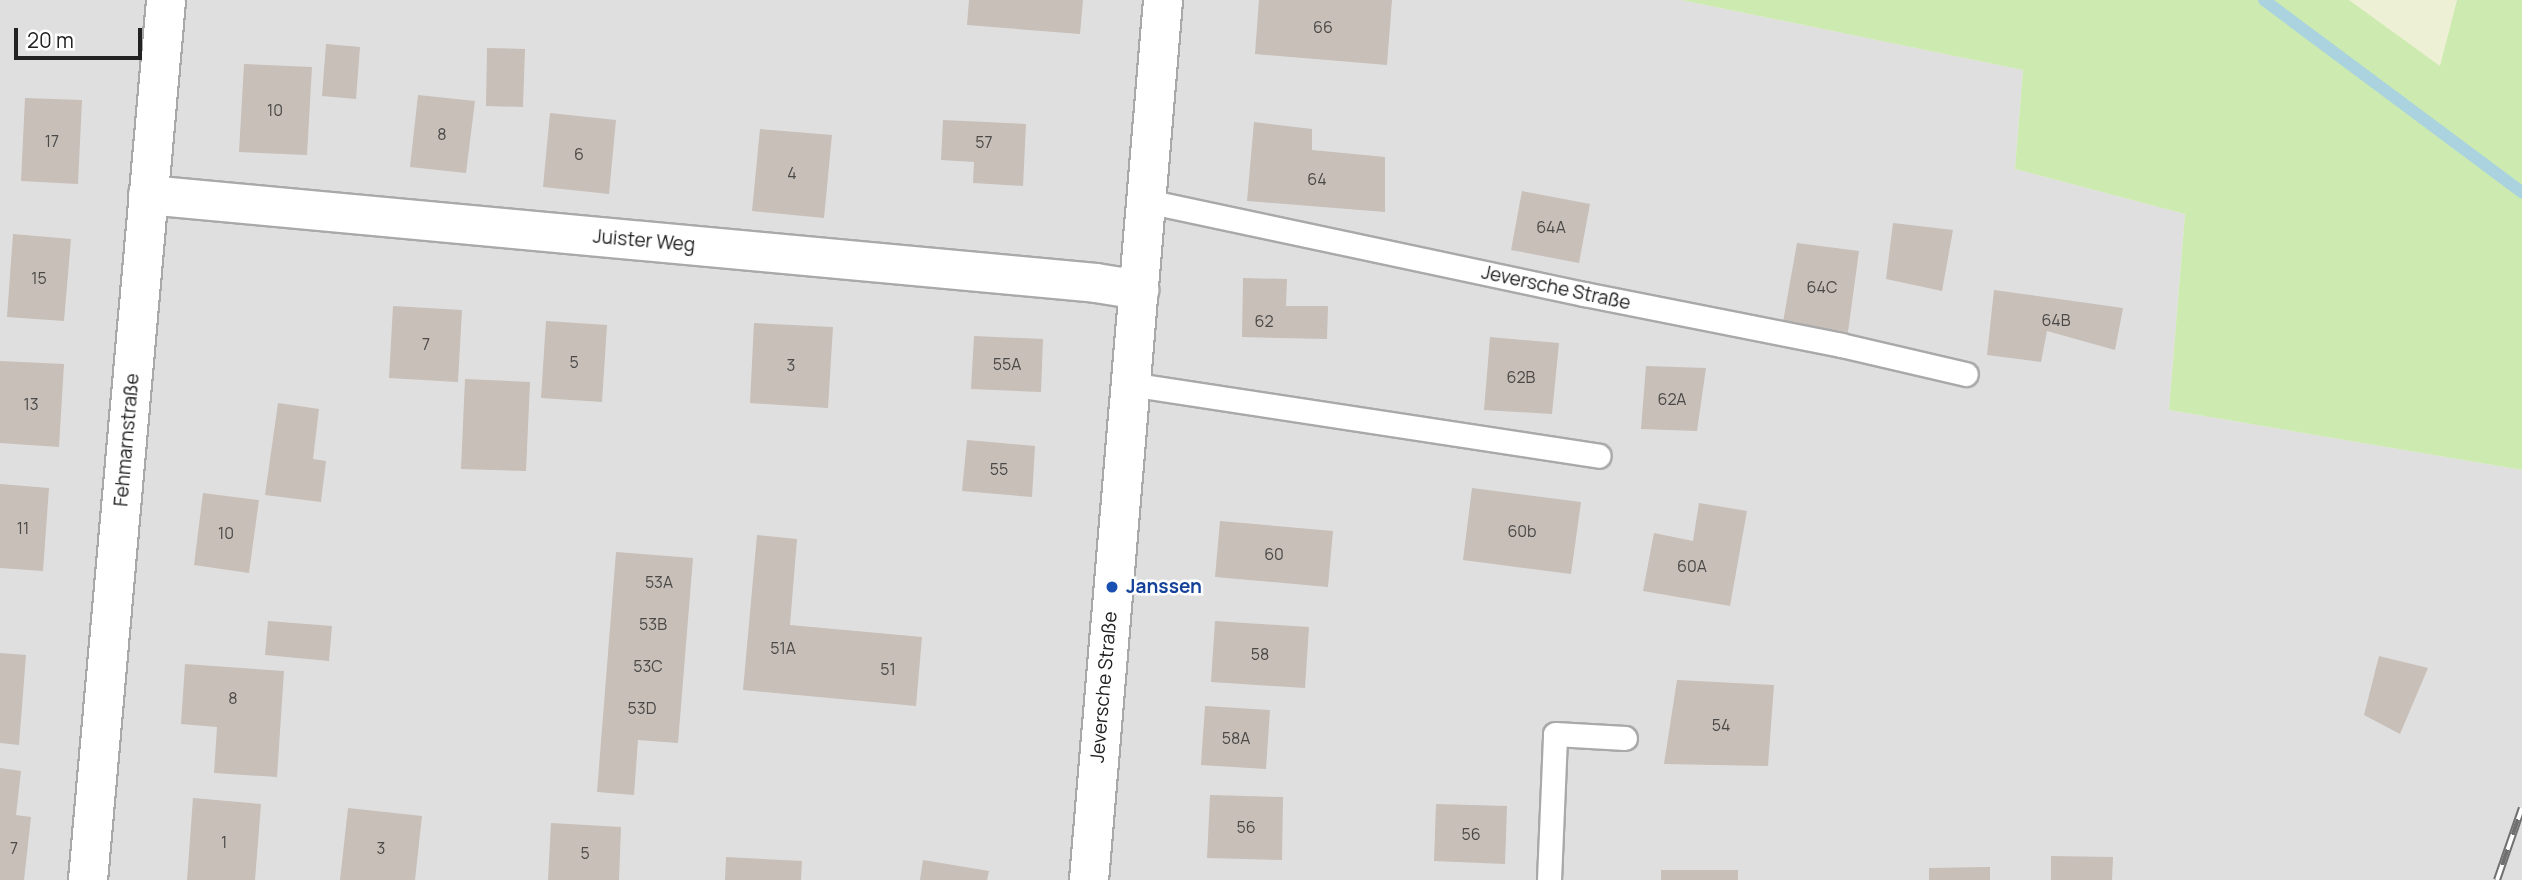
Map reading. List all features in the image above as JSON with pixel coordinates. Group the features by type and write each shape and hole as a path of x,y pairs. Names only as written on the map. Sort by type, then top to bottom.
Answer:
{"street":[{"name":"Fehmarnstraße","path":"88,880 166,0"},
{"name":"Jeversche Straße","path":"1089,880 1163,0"},
{"name":"Juister Weg","path":"148,195 1096,283 1139,290"}],"lane":[{"name":"Jeversche Straße","path":"1146,201 1584,294 1841,345 1966,374"},
{"path":"1130,384 1599,456"},
{"path":"1549,880 1555,734 1625,738"}],"shaded area":[{"path":"0,0 1681,0 2023,70 2015,169 2185,214 2169,410 2522,470 2522,880 0,880"}],"green space":[{"path":"1681,0 2349,0 2440,66 2457,0 2522,0 2522,470 2169,410 2185,214 2015,169 2023,70"},
{"path":"2349,0 2457,0 2440,67"}],"building":[{"path":"969,0 1083,0 1080,34 967,25"},
{"path":"1259,0 1392,0 1387,65 1255,54"},
{"path":"326,44 360,47 356,99 322,96"},
{"path":"487,48 525,49 523,107 486,106"},
{"path":"244,64 312,67 307,155 239,152"},
{"path":"418,95 475,101 466,173 410,167"},
{"path":"25,98 82,100 78,184 21,181"},
{"path":"550,113 616,120 609,194 543,187"},
{"path":"943,120 1026,124 1023,186 973,183 974,162 941,160"},
{"path":"1254,122 1312,129 1312,150 1385,157 1385,212 1247,201"},
{"path":"760,129 832,135 824,218 752,211"},
{"path":"1522,191 1590,204 1579,263 1511,250"},
{"path":"1893,223 1953,230 1942,291 1886,279"},
{"path":"13,234 71,239 64,321 7,317"},
{"path":"1797,243 1859,251 1848,332 1783,322"},
{"path":"1243,278 1287,279 1286,306 1328,306 1327,339 1242,337"},
{"path":"1994,290 2123,308 2115,350 2047,331 2041,362 1987,355"},
{"path":"393,306 462,310 458,382 389,378"},
{"path":"546,321 607,325 602,402 541,398"},
{"path":"754,323 833,327 828,408 750,403"},
{"path":"974,336 1043,339 1041,392 971,389"},
{"path":"1490,337 1559,343 1552,414 1484,410"},
{"path":"0,361 64,364 59,447 0,443"},
{"path":"1646,366 1706,368 1697,431 1641,429"},
{"path":"465,379 530,382 526,471 461,469"},
{"path":"278,403 319,409 313,459 326,461 321,502 265,495"},
{"path":"967,440 1035,446 1032,497 962,491"},
{"path":"0,484 49,488 43,571 0,568"},
{"path":"1472,488 1581,502 1571,574 1463,560"},
{"path":"203,493 259,500 249,573 194,565"},
{"path":"1699,503 1747,511 1730,606 1643,591 1654,533 1693,541"},
{"path":"1220,521 1333,531 1328,587 1215,577"},
{"path":"757,535 797,539 790,625 922,637 916,706 743,690"},
{"path":"616,552 693,558 678,743 638,740 634,795 597,792"},
{"path":"268,621 332,626 329,661 265,655"},
{"path":"1215,621 1309,627 1305,688 1211,682"},
{"path":"0,653 26,655 19,745 0,743"},
{"path":"2379,656 2428,668 2400,734 2364,715"},
{"path":"185,664 284,671 277,777 214,773 217,727 181,724"},
{"path":"1677,680 1774,685 1768,766 1664,764"},
{"path":"1205,706 1270,710 1266,769 1201,765"},
{"path":"0,768 21,771 16,815 31,817 24,880 0,880"},
{"path":"1210,795 1283,797 1282,860 1207,858"},
{"path":"193,798 261,804 255,880 187,880"},
{"path":"1436,804 1507,806 1505,864 1434,861"},
{"path":"348,808 422,816 415,880 340,880"},
{"path":"551,823 621,827 619,880 548,880"},
{"path":"2051,856 2113,857 2112,880 2051,880"},
{"path":"726,857 802,861 801,880 725,880"},
{"path":"923,860 989,871 987,880 920,880"},
{"path":"1990,867 1990,880 1929,880 1929,868"},
{"path":"1661,870 1738,870 1738,880 1661,880"}],"waterway":[{"path":"2264,0 2522,192"}],"railway":[{"path":"2497,880 2522,808"}],"place":[{"name":"Janssen","path":"1112,587"}]}
